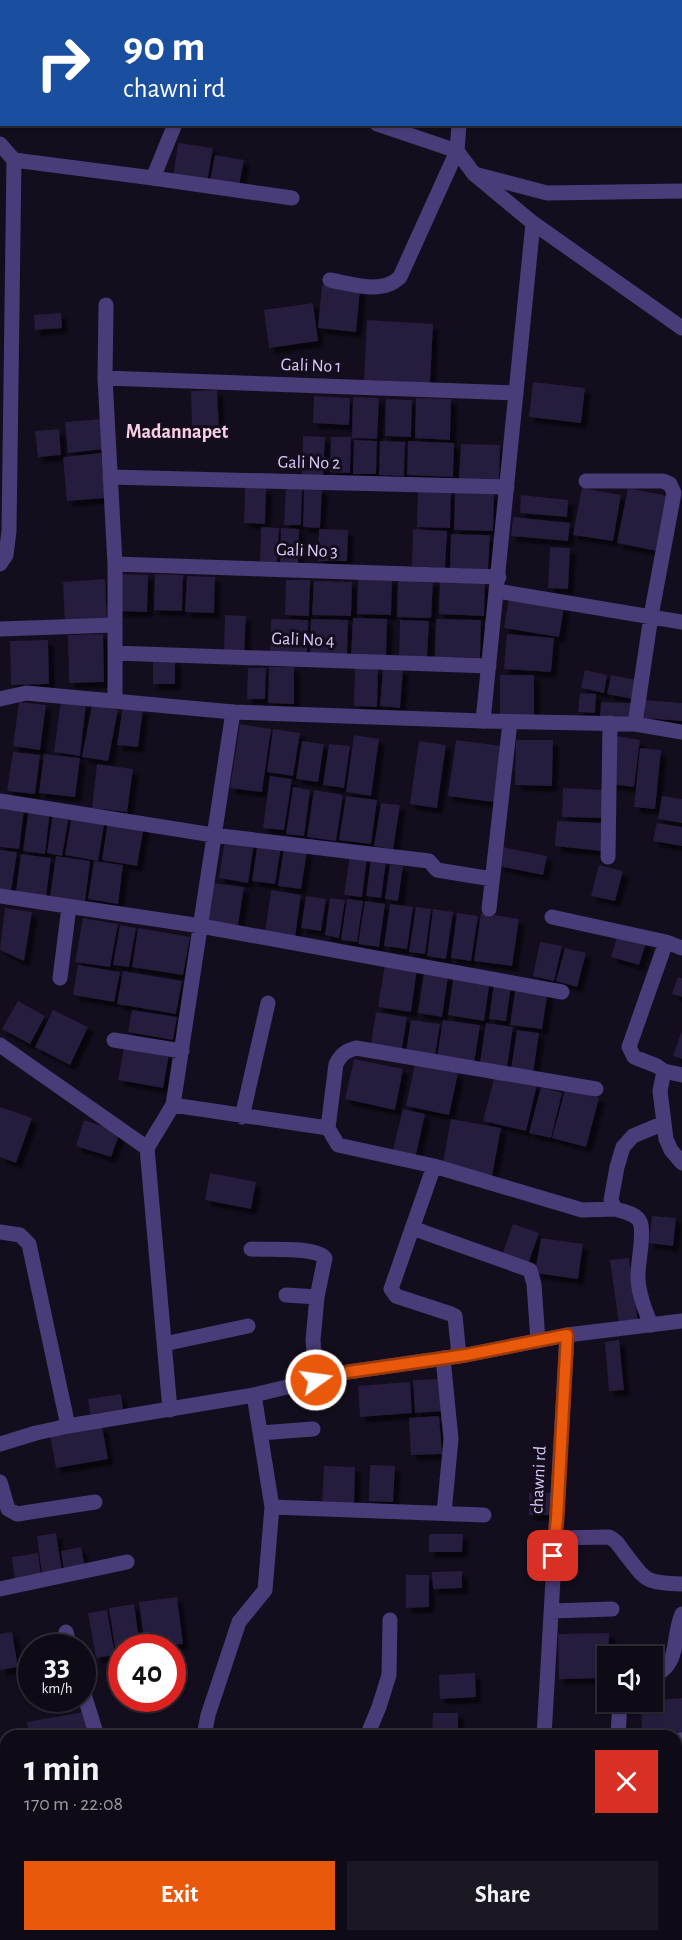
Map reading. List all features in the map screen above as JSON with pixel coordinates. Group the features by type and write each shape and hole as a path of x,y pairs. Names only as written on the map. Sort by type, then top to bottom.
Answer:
{"street":[{"path":"153,178 175,126"},
{"path":"383,126 457,151 474,174 533,223 682,328"},
{"path":"330,280 376,288 387,287 400,277 457,151 459,126"},
{"path":"0,144 14,160 292,198"},
{"path":"0,564 6,555 9,531 5,328 14,160"},
{"path":"474,174 547,193 682,191"},
{"path":"483,721 533,223"},
{"path":"106,304 105,378 114,564 115,701"},
{"name":"Gali No 1","path":"105,378 516,393"},
{"name":"Gali No 2","path":"110,477 507,487"},
{"path":"586,481 663,481 670,484 674,497 651,616 635,724"},
{"name":"Gali No 3","path":"114,564 498,584 682,621"},
{"path":"0,629 114,625"},
{"name":"Gali No 4","path":"115,653 489,666"},
{"path":"0,699 26,693 233,712 635,724 682,732"},
{"path":"170,1410 147,1148 173,1105 233,712"},
{"path":"489,909 510,722"},
{"path":"608,857 610,723"},
{"path":"0,801 213,835 429,861 437,870 492,879"},
{"path":"0,896 201,926 562,992"},
{"path":"60,978 69,907"},
{"path":"552,917 666,942 682,948"},
{"path":"666,942 629,1047 634,1057 664,1071 682,1075"},
{"path":"242,1117 268,1003"},
{"path":"114,1040 182,1051"},
{"path":"0,1045 147,1148"},
{"path":"596,1089 356,1048 347,1050 336,1064 328,1128 338,1145 434,1166 582,1210 615,1209 634,1215 640,1222 638,1280 642,1303 651,1325"},
{"path":"664,1071 660,1091 666,1139 671,1150 682,1163"},
{"path":"173,1105 328,1128"},
{"path":"615,1209 611,1200 616,1167 623,1147 633,1136 664,1122"},
{"path":"434,1166 391,1289 396,1296 455,1316 459,1356"},
{"path":"412,1228 530,1270 534,1284 538,1341"},
{"path":"0,1232 20,1235 29,1244 68,1426"},
{"path":"251,1249 306,1251 322,1255 325,1262 317,1297 314,1340 316,1380"},
{"path":"286,1295 317,1297"},
{"path":"0,1444 68,1426 254,1395 348,1372 459,1356 567,1335 682,1321"},
{"path":"164,1344 248,1326"},
{"name":"chawni rd","path":"544,1730 567,1335"},
{"path":"443,1358 451,1439 444,1513"},
{"path":"205,1730 238,1622 265,1590 272,1507 254,1395"},
{"path":"260,1433 313,1429"},
{"path":"0,1482 6,1506 13,1513 95,1502"},
{"path":"272,1507 484,1515"},
{"path":"554,1538 609,1537 617,1543 648,1581 658,1584 682,1584"},
{"path":"0,1589 128,1562"},
{"path":"551,1611 612,1609"},
{"path":"663,1669 671,1664 675,1654 682,1614"},
{"path":"369,1730 389,1675 390,1620"},
{"path":"90,1712 95,1730"},
{"path":"618,1730 619,1712"}],"building":[{"path":"178,143 213,148 207,183 173,178"},
{"path":"215,155 244,160 239,186 210,180"},
{"path":"322,285 360,289 356,332 318,328"},
{"path":"313,303 318,341 269,348 264,310"},
{"path":"61,313 62,328 35,330 34,315"},
{"path":"367,320 433,324 430,383 364,380"},
{"path":"533,382 585,388 581,423 529,417"},
{"path":"217,390 219,428 192,430 191,391"},
{"path":"314,396 350,398 349,425 313,423"},
{"path":"353,397 379,398 377,439 352,438"},
{"path":"416,398 451,399 450,440 415,438"},
{"path":"386,399 412,400 411,437 385,436"},
{"path":"102,419 105,449 68,453 65,422"},
{"path":"59,429 61,455 38,457 35,431"},
{"path":"303,436 325,437 323,477 302,476"},
{"path":"331,437 351,437 350,473 330,472"},
{"path":"354,440 377,441 376,474 353,474"},
{"path":"380,441 405,442 404,476 379,475"},
{"path":"408,441 454,443 453,477 407,475"},
{"path":"461,444 500,445 499,482 459,481"},
{"path":"101,453 105,498 67,501 63,457"},
{"path":"245,487 266,488 265,524 244,523"},
{"path":"286,488 302,488 301,525 284,525"},
{"path":"582,488 621,495 613,541 573,535"},
{"path":"628,488 668,496 657,551 617,543"},
{"path":"304,489 322,489 320,528 303,527"},
{"path":"418,490 451,492 450,528 417,527"},
{"path":"455,491 494,493 493,531 454,530"},
{"path":"521,495 568,500 567,517 520,513"},
{"path":"513,517 570,523 568,541 511,536"},
{"path":"261,527 279,528 277,563 260,562"},
{"path":"281,528 299,529 298,565 280,564"},
{"path":"319,529 348,530 347,561 318,561"},
{"path":"413,529 447,531 445,568 412,566"},
{"path":"451,534 490,535 488,570 450,568"},
{"path":"550,547 570,548 568,589 548,588"},
{"path":"120,574 148,575 147,612 118,611"},
{"path":"155,574 183,575 182,611 154,610"},
{"path":"187,576 215,577 214,613 185,612"},
{"path":"105,579 107,620 65,622 63,582"},
{"path":"358,579 392,579 391,615 357,614"},
{"path":"286,580 310,580 309,616 285,615"},
{"path":"398,580 433,581 431,618 397,617"},
{"path":"314,581 352,582 351,616 312,615"},
{"path":"440,581 485,583 484,616 439,614"},
{"path":"509,598 564,607 559,637 504,628"},
{"path":"225,615 246,616 244,655 224,654"},
{"path":"353,618 387,619 386,658 351,657"},
{"path":"271,619 308,620 307,655 270,654"},
{"path":"311,619 348,620 347,654 310,653"},
{"path":"436,619 481,620 480,658 435,657"},
{"path":"400,620 429,621 427,657 399,657"},
{"path":"103,634 104,682 69,683 68,635"},
{"path":"507,634 554,638 551,672 504,669"},
{"path":"48,640 49,684 11,685 10,641"},
{"path":"153,659 175,659 175,684 153,684"},
{"path":"269,667 294,667 294,704 268,703"},
{"path":"248,668 266,668 265,699 247,699"},
{"path":"355,668 378,669 377,707 354,706"},
{"path":"383,668 403,669 400,708 380,706"},
{"path":"585,670 607,675 604,693 581,688"},
{"path":"500,675 534,675 534,715 500,715"},
{"path":"611,675 637,680 633,699 607,694"},
{"path":"580,693 596,694 595,713 578,712"},
{"path":"61,700 86,704 80,756 54,752"},
{"path":"645,700 682,703 682,721 644,718"},
{"path":"19,702 46,705 40,750 13,746"},
{"path":"601,702 632,703 632,719 600,718"},
{"path":"92,705 118,710 108,761 82,757"},
{"path":"123,706 143,709 138,747 117,745"},
{"path":"240,724 271,729 262,792 230,788"},
{"path":"273,729 300,733 293,776 267,772"},
{"path":"354,735 379,739 371,796 346,792"},
{"path":"617,736 640,740 634,787 610,784"},
{"path":"456,740 502,746 494,802 448,796"},
{"path":"516,740 553,740 552,786 515,785"},
{"path":"302,741 324,744 318,782 296,779"},
{"path":"419,741 446,745 437,808 410,804"},
{"path":"329,744 350,746 344,788 323,785"},
{"path":"640,748 661,750 655,809 634,807"},
{"path":"13,752 40,755 35,794 7,791"},
{"path":"44,754 80,758 75,797 39,793"},
{"path":"97,764 133,769 127,812 92,808"},
{"path":"270,776 292,779 284,830 263,828"},
{"path":"293,787 310,790 304,836 286,834"},
{"path":"563,788 604,790 603,818 562,817"},
{"path":"314,790 343,795 336,841 307,837"},
{"path":"346,796 377,800 371,844 339,840"},
{"path":"662,796 682,799 682,823 658,819"},
{"path":"381,803 400,805 393,849 374,846"},
{"path":"0,806 24,809 19,849 0,847"},
{"path":"29,808 50,810 45,854 23,851"},
{"path":"53,813 69,816 62,856 47,853"},
{"path":"72,814 105,819 98,861 65,855"},
{"path":"108,821 144,826 137,866 102,860"},
{"path":"557,821 602,823 601,851 555,846"},
{"path":"657,823 682,827 682,846 653,841"},
{"path":"225,839 254,843 248,883 219,878"},
{"path":"258,842 281,846 275,884 252,881"},
{"path":"502,847 547,856 543,875 498,866"},
{"path":"284,848 307,851 301,889 278,886"},
{"path":"0,850 17,852 11,891 0,890"},
{"path":"21,854 51,858 46,896 16,892"},
{"path":"350,855 367,858 362,897 344,895"},
{"path":"56,856 90,861 85,901 50,896"},
{"path":"371,859 386,861 381,898 366,896"},
{"path":"94,861 123,865 118,904 88,899"},
{"path":"390,864 403,866 398,901 385,899"},
{"path":"599,865 623,871 615,901 591,896"},
{"path":"213,883 244,887 238,925 208,921"},
{"path":"271,890 301,895 295,937 265,933"},
{"path":"306,896 326,899 321,931 301,928"},
{"path":"330,898 345,900 339,938 325,935"},
{"path":"347,899 363,901 357,942 341,940"},
{"path":"365,901 385,904 379,947 358,944"},
{"path":"390,904 413,907 407,949 384,946"},
{"path":"416,907 431,909 425,954 409,952"},
{"path":"5,908 32,912 24,961 0,950"},
{"path":"433,909 453,912 446,959 427,956"},
{"path":"457,913 478,916 471,961 451,958"},
{"path":"481,913 519,919 512,966 474,961"},
{"path":"83,918 118,924 110,967 75,962"},
{"path":"120,925 136,928 129,967 113,965"},
{"path":"138,928 190,937 183,975 132,967"},
{"path":"618,934 646,943 639,965 611,957"},
{"path":"540,942 562,946 554,981 533,976"},
{"path":"565,948 586,953 577,987 556,981"},
{"path":"385,964 417,968 411,1012 378,1007"},
{"path":"78,965 120,972 114,1002 73,995"},
{"path":"123,971 182,981 176,1014 117,1004"},
{"path":"424,973 448,976 442,1017 418,1013"},
{"path":"454,974 490,980 484,1021 448,1015"},
{"path":"678,977 682,978 682,997 672,994"},
{"path":"494,983 511,985 506,1021 489,1019"},
{"path":"516,985 548,990 542,1029 510,1025"},
{"path":"18,1001 45,1016 30,1044 2,1029"},
{"path":"53,1010 88,1027 70,1065 35,1047"},
{"path":"132,1010 177,1017 173,1040 128,1032"},
{"path":"376,1012 407,1017 401,1054 370,1049"},
{"path":"411,1020 440,1024 435,1056 406,1052"},
{"path":"443,1020 480,1025 474,1063 437,1057"},
{"path":"486,1023 513,1027 507,1067 480,1063"},
{"path":"517,1030 539,1033 533,1073 511,1070"},
{"path":"682,1031 682,1059 673,1056"},
{"path":"124,1047 169,1054 163,1088 118,1080"},
{"path":"354,1059 403,1069 395,1110 345,1099"},
{"path":"415,1064 458,1073 449,1115 406,1106"},
{"path":"495,1075 537,1085 526,1131 483,1121"},
{"path":"541,1087 562,1093 551,1138 529,1133"},
{"path":"565,1090 599,1098 586,1147 552,1138"},
{"path":"0,1107 32,1118 16,1163 0,1157"},
{"path":"403,1109 425,1114 415,1159 392,1154"},
{"path":"451,1119 501,1128 492,1176 442,1167"},
{"path":"84,1120 120,1132 111,1157 76,1146"},
{"path":"210,1173 256,1182 251,1209 205,1200"},
{"path":"652,1216 676,1218 673,1246 649,1243"},
{"path":"513,1224 539,1233 528,1264 502,1255"},
{"path":"541,1238 583,1244 578,1279 535,1273"},
{"path":"629,1258 638,1322 619,1324 610,1260"},
{"path":"619,1340 624,1390 609,1391 605,1342"},
{"path":"443,1379 445,1411 415,1413 413,1380"},
{"path":"410,1382 412,1413 360,1417 358,1386"},
{"path":"121,1394 123,1409 90,1414 88,1399"},
{"path":"439,1416 442,1454 411,1455 409,1418"},
{"path":"102,1426 108,1459 56,1468 50,1435"},
{"path":"370,1465 395,1466 393,1502 369,1501"},
{"path":"324,1466 355,1467 354,1505 322,1504"},
{"path":"529,1493 551,1493 551,1515 529,1515"},
{"path":"56,1533 62,1572 42,1575 37,1536"},
{"path":"429,1534 463,1534 462,1552 429,1552"},
{"path":"81,1547 85,1567 64,1571 61,1551"},
{"path":"38,1553 41,1576 15,1581 12,1557"},
{"path":"462,1571 462,1588 433,1589 432,1572"},
{"path":"406,1575 429,1575 429,1607 406,1608"},
{"path":"177,1597 182,1634 143,1634 139,1602"},
{"path":"134,1604 138,1634 113,1634 109,1608"},
{"path":"107,1610 111,1634 108,1634 108,1656 96,1658 96,1634 92,1634 88,1613"},
{"path":"12,1632 18,1667 0,1670 0,1634"},
{"path":"609,1633 609,1646 597,1646 597,1678 559,1679 558,1634"},
{"path":"475,1673 476,1697 440,1699 439,1675"},
{"path":"682,1698 682,1730 642,1730 641,1712 663,1712 663,1699"},
{"path":"84,1712 87,1730 29,1730 27,1722"},
{"path":"433,1713 458,1713 458,1730 432,1730"}],"district":[{"name":"Madannapet","path":"177,432"}],"route":[{"path":"316,1380 348,1372 466,1355 567,1335 553,1556"}]}
